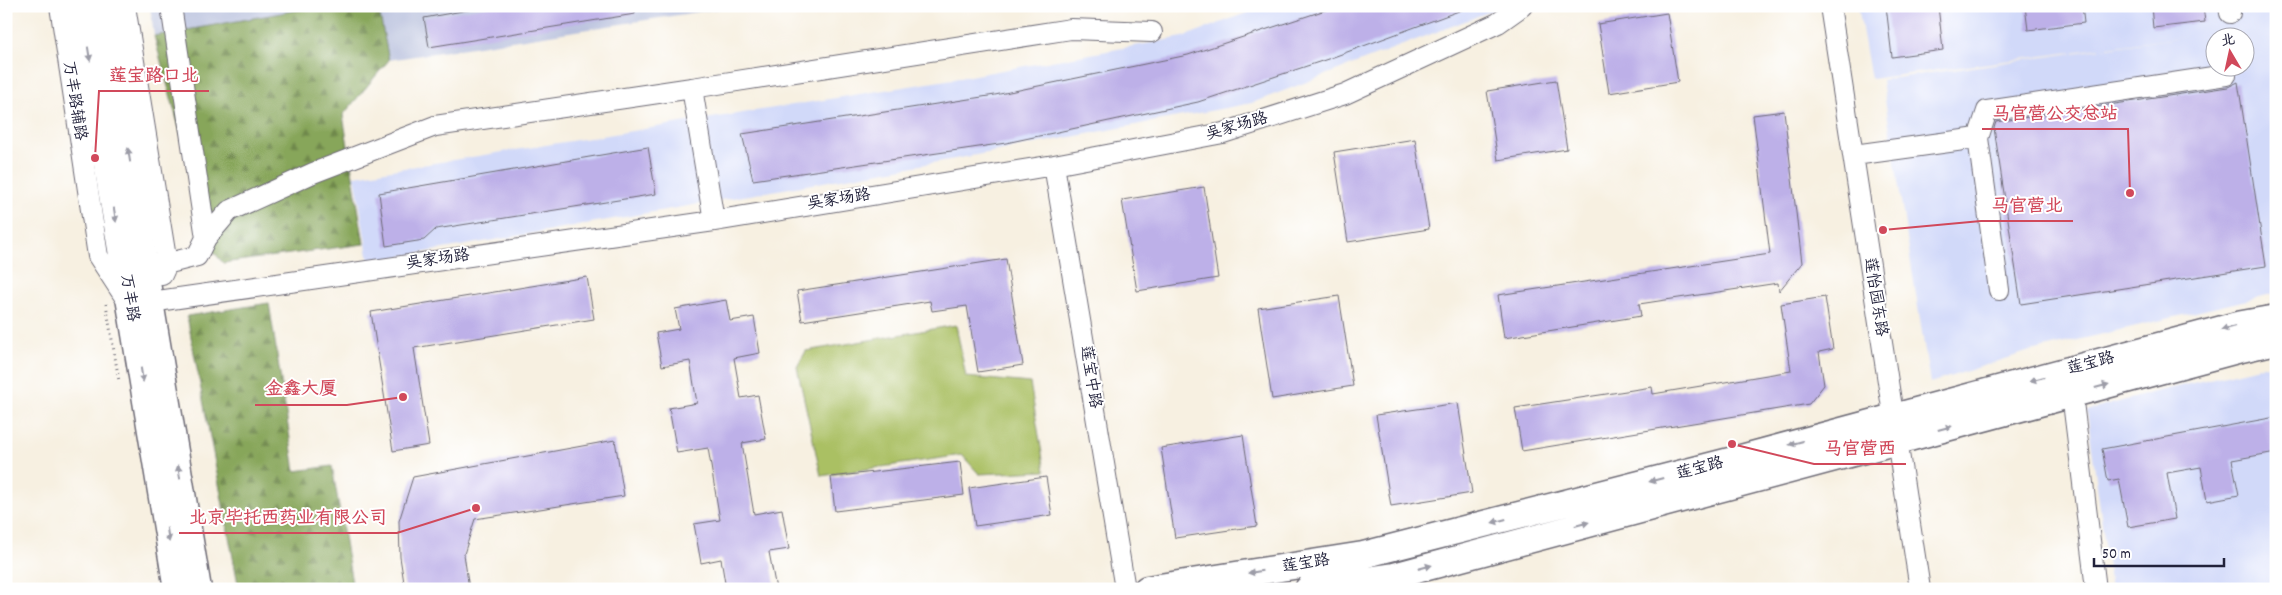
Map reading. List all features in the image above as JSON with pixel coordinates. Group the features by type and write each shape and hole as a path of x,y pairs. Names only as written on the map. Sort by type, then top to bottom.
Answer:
{"main road":[{"name":"万丰路","path":"81,6 198,589"},
{"name":"万丰路","path":"105,6 156,267 140,303 177,589"},
{"name":"莲宝路","path":"1308,589 1394,576 1896,429 2237,326 2276,318"},
{"name":"莲宝路","path":"1147,589 1363,555 1896,429 2072,394 2276,341"}],"street":[{"name":"万丰路辅路","path":"60,6 98,256 140,303"},
{"path":"125,6 156,267 197,256 206,238 229,211 313,174 434,126 1071,30 1152,32"},
{"path":"171,6 206,238"},
{"name":"吴家场路","path":"140,303 714,221 1054,165 1223,133 1345,94 1498,23 1522,6"},
{"name":"莲怡园东路","path":"1830,6 1920,589"},
{"path":"1999,290 1978,138 1987,111 2206,78"},
{"path":"692,88 714,221"},
{"path":"1854,155 1978,138"},
{"name":"莲宝中路","path":"1054,165 1125,589"},
{"path":"2072,394 2096,589"}],"shaded area":[{"path":"150,6 320,6 154,36"},
{"path":"378,6 736,6 389,60"},
{"path":"1265,6 1504,6 1252,103 960,158 369,262 355,176 959,78 1183,37"},
{"path":"1858,6 2276,6 2276,293 2027,352 1930,383 1882,80 2191,36 1871,79"},
{"path":"2276,363 2276,589 2111,589 2087,411 2147,394"}],"green space":[{"path":"320,6 378,6 389,60 343,115 364,244 223,263 213,251 154,36"},
{"path":"269,303 295,471 332,466 353,589 239,589 187,316"},
{"path":"956,325 966,377 1030,383 1045,471 979,474 962,455 821,476 797,367 806,351"}],"building":[{"path":"490,6 635,6 635,14 429,47 424,18"},
{"path":"1338,6 1467,6 1467,8 1328,59 1198,102 1006,143 753,180 742,134 995,95 1188,55"},
{"path":"1886,6 1938,6 1943,50 1892,57"},
{"path":"2025,6 2082,6 2084,23 2028,30"},
{"path":"2151,6 2203,6 2205,22 2153,28"},
{"path":"1667,13 1678,82 1609,93 1598,24"},
{"path":"1556,80 1567,149 1498,160 1487,91"},
{"path":"2238,82 2266,266 2021,304 1994,128 1996,122 2228,87"},
{"path":"1784,111 1802,263 1779,291 1778,283 1639,304 1641,316 1504,338 1498,295 1770,254 1753,115"},
{"path":"1415,139 1429,229 1348,242 1334,152"},
{"path":"648,147 656,194 436,229 424,240 386,246 379,193"},
{"path":"1204,187 1218,278 1137,291 1122,200"},
{"path":"1006,259 1023,365 978,372 967,306 932,311 930,301 802,321 797,291"},
{"path":"587,277 594,319 414,348 429,445 393,451 371,312"},
{"path":"1339,296 1353,386 1272,399 1258,308"},
{"path":"1825,297 1833,349 1819,352 1824,385 1809,404 1522,451 1515,408 1652,387 1653,394 1791,371 1781,304"},
{"path":"726,300 730,321 754,317 760,353 734,358 741,398 758,395 766,439 742,443 754,514 782,509 789,549 769,552 776,589 726,589 721,559 701,563 694,524 720,520 708,448 677,453 669,408 697,403 690,361 662,366 656,333 679,329 675,309"},
{"path":"1458,403 1472,493 1391,506 1376,415"},
{"path":"2276,417 2276,452 2232,460 2239,495 2207,501 2201,467 2167,473 2175,519 2128,527 2119,479 2108,481 2102,449"},
{"path":"1243,435 1257,526 1175,538 1161,448"},
{"path":"615,440 624,496 475,519 464,554 469,589 405,589 400,557 399,521 413,477"},
{"path":"960,462 964,495 835,511 831,477"},
{"path":"1046,477 1052,515 975,526 969,488"}],"place":[{"name":"莲宝路口北","path":"95,158"},
{"name":"马官营公交总站","path":"2130,193"},
{"name":"马官营北","path":"1883,230"},
{"name":"金鑫大厦","path":"403,397"},
{"name":"马官营西","path":"1732,444"},
{"name":"北京毕托西药业有限公司","path":"476,508"}]}
